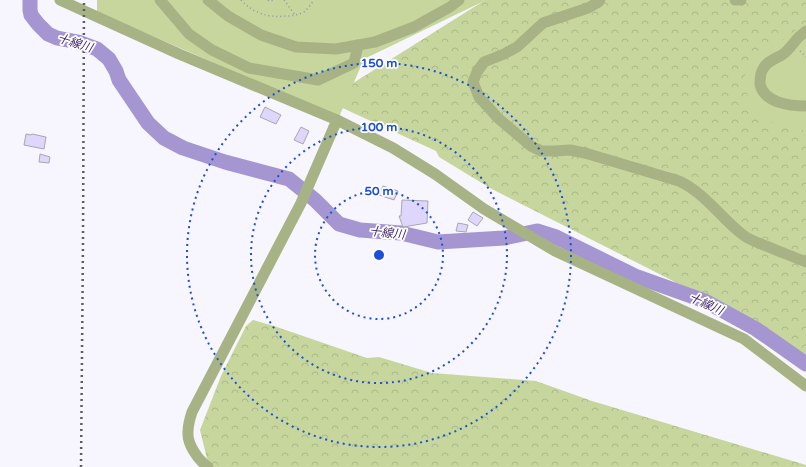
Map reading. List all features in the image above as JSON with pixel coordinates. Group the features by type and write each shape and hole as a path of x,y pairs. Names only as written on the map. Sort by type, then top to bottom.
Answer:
{"street":[{"path":"60,0 179,54 336,120 393,148 528,236 555,251 744,339 806,386"},
{"path":"160,0 189,34 212,50 248,68 318,80 354,63 358,45"},
{"path":"208,0 228,16 261,35 296,47 336,50 375,42 414,27 450,7 459,0"},
{"path":"600,0 588,8 543,22 517,46 504,54 484,62 477,72 473,82 479,97 498,118 531,146 541,151 570,150 585,153 679,181 688,185 704,197 744,236 757,243 806,262"},
{"path":"736,0 741,0"},
{"path":"806,31 784,54 769,62 763,69 760,80 761,88 764,94 771,99 784,104 806,106"},
{"path":"208,467 196,455 187,432 192,412 301,203 336,120"}],"path":[{"path":"241,0 247,6 264,15 277,17 295,15 305,11 314,0"},
{"path":"268,0 275,0"},
{"path":"284,0 295,15"}],"green space":[{"path":"97,0 485,0 364,59 339,117 97,12"},
{"path":"485,0 806,0 806,356 740,315 490,188 439,157 436,151 336,105 350,85"},
{"path":"806,22 806,131 771,122 752,107 746,91 745,74 754,62"},
{"path":"253,320 367,358 379,357 432,373 536,381 592,401 806,465 806,467 212,467 208,463 200,430 221,376 246,326"}],"building":[{"path":"265,107 281,115 276,124 260,117"},
{"path":"301,127 309,131 303,144 294,140"},
{"path":"26,134 46,137 44,149 24,145"},
{"path":"40,154 50,157 49,163 39,162"},
{"path":"383,186 398,191 394,200 379,195"},
{"path":"402,200 428,201 427,223 403,227 399,216 401,216"},
{"path":"473,212 483,218 477,226 468,220"},
{"path":"458,223 468,225 466,232 456,231"}],"waterway":[{"name":"十線川","path":"30,0 31,15 48,34 97,49 109,59 119,80 148,123 164,138 183,148 225,162 289,179 315,200 339,224 360,230 401,233 438,242 504,238 537,231 556,237 635,276 705,301 756,329 806,364"}],"railway":[{"path":"81,467 84,0"}]}
